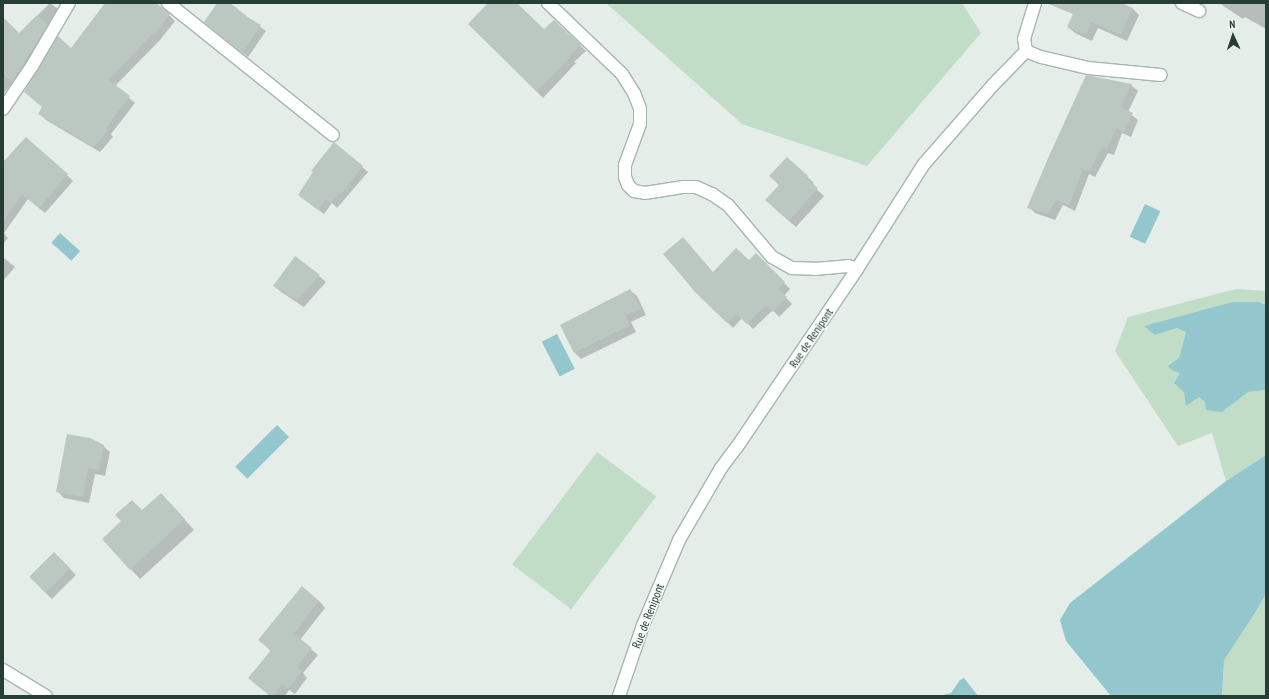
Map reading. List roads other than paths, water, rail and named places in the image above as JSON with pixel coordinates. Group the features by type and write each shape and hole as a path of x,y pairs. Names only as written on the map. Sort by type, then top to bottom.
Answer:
{"street":[{"path":"3,109 32,66 69,3"},
{"path":"168,3 333,135"},
{"path":"548,3 622,74 634,92 640,109 640,124 625,165 625,177 628,185 634,191 645,193 684,187 696,187 712,194 728,205 772,257 792,268 815,269 848,266 857,269"},
{"path":"1035,3 1024,39 1026,51 1041,57 1088,68 1161,75"},
{"path":"1182,3 1199,11"},
{"name":"Rue de Renipont","path":"619,696 642,625 679,540 721,468 737,448 857,269 924,164 992,86 1026,51"},
{"path":"3,670 46,696"}],"water":[{"path":"1145,204 1160,211 1145,244 1130,237"},
{"path":"60,233 80,251 71,261 51,243"},
{"path":"1232,302 1259,302 1266,305 1266,390 1248,392 1222,412 1206,410 1205,402 1199,397 1186,406 1184,392 1174,383 1180,373 1173,371 1168,366 1179,358 1186,332 1177,328 1155,335 1144,326"},
{"path":"557,334 575,369 560,376 542,342"},
{"path":"277,425 289,437 247,479 235,467"},
{"path":"1266,455 1266,594 1224,660 1222,696 1111,696 1066,641 1060,620 1070,603 1226,481"},
{"path":"964,678 978,696 940,696 951,693 960,680"}]}
